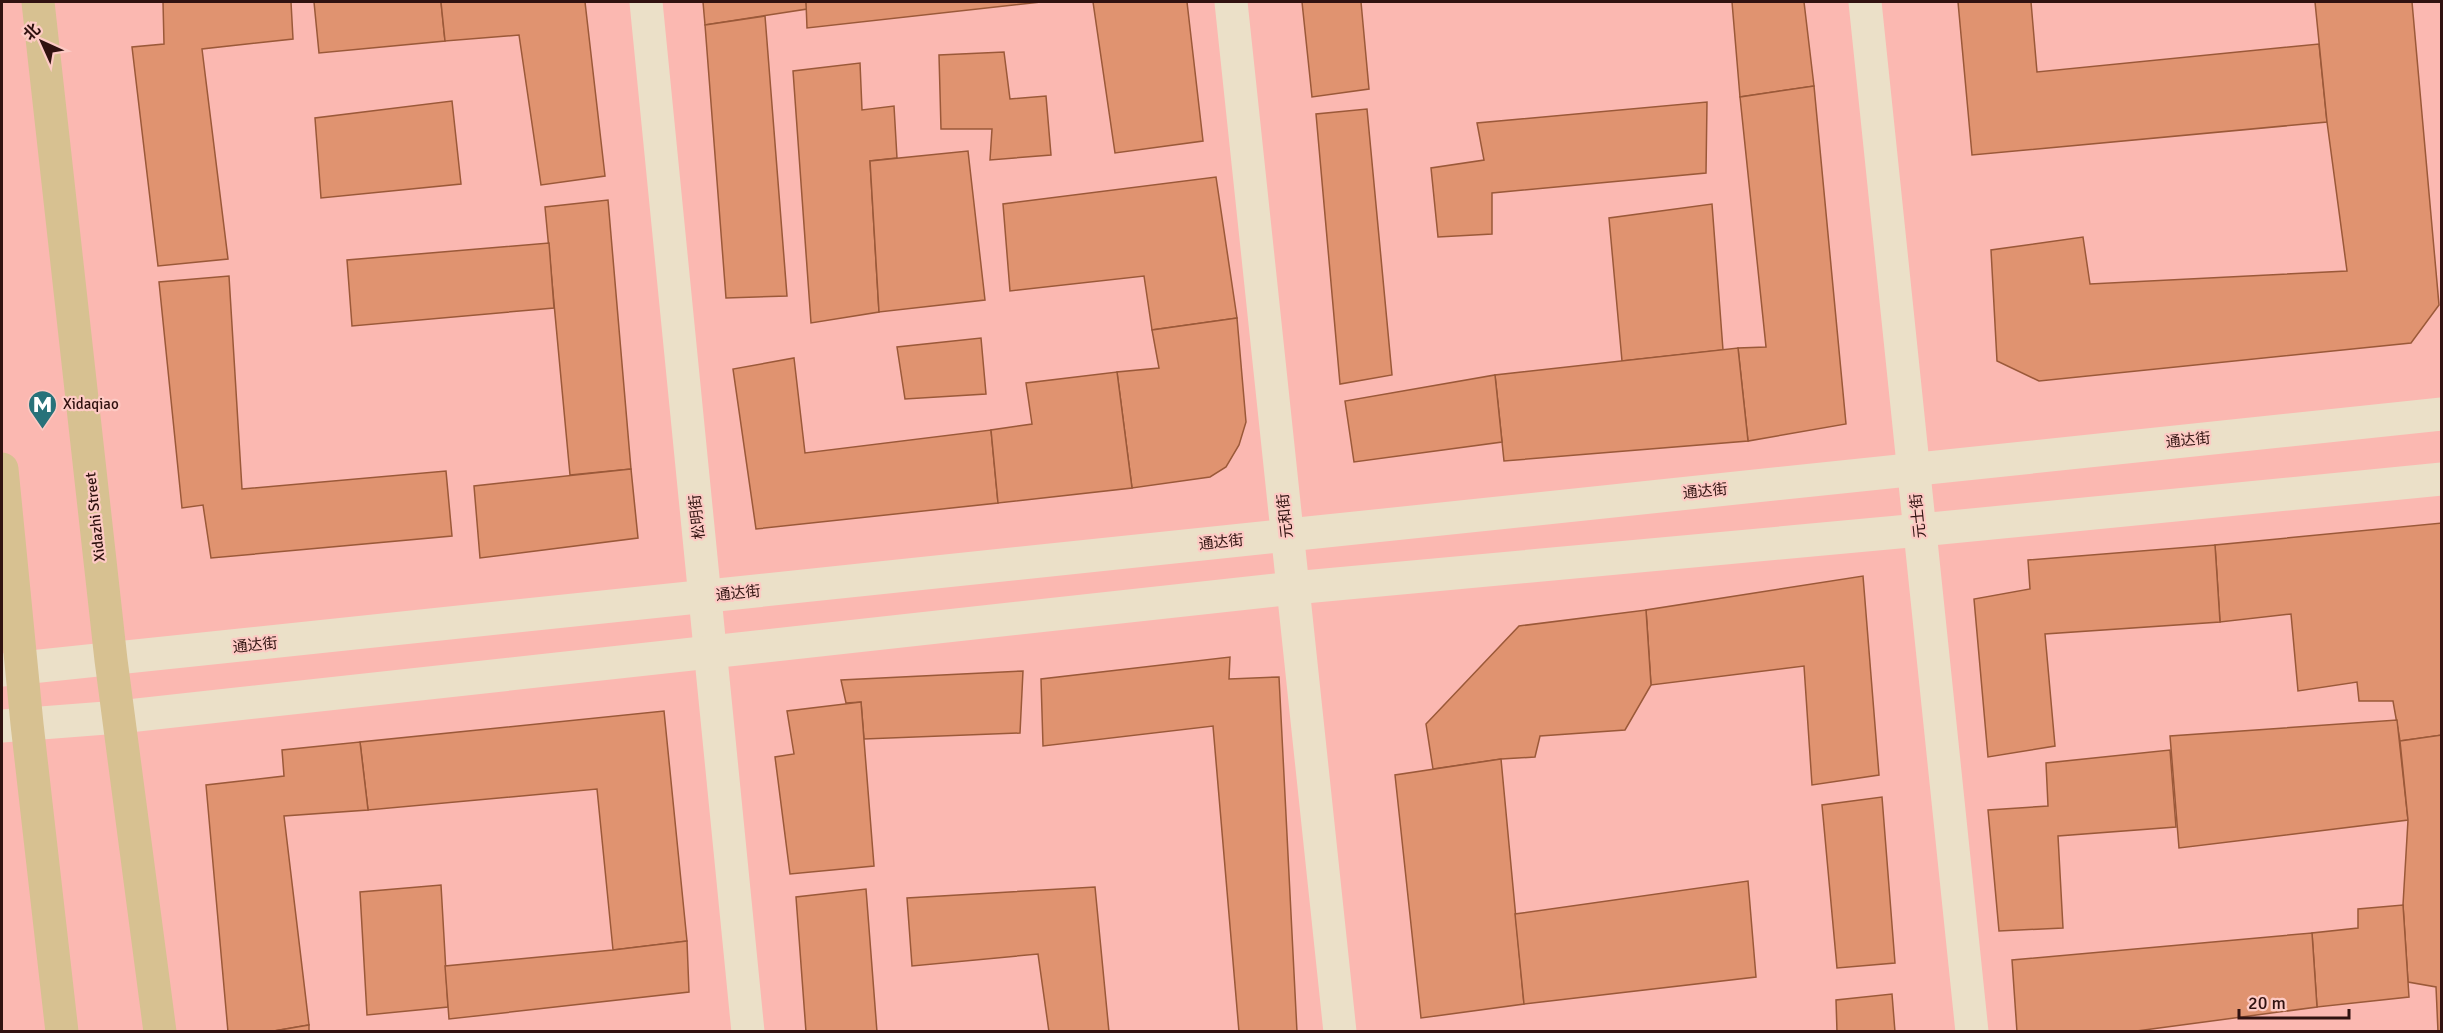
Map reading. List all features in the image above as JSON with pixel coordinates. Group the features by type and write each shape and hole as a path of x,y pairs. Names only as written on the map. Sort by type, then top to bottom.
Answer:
{"main road":[{"name":"Xidazhi Street","path":"38,2 111,660 160,1032"},
{"name":"松明街","path":"646,2 748,1032"},
{"name":"元和街","path":"1231,2 1340,1032"},
{"name":"元士街","path":"1865,2 1972,1032"},
{"name":"通达街","path":"12,669 2442,414"},
{"path":"2,469 14,725 62,1032"},
{"path":"14,725 119,717 1293,588 2442,479"}],"building":[{"path":"163,2 291,2 293,39 202,49 228,259 158,266 132,47 164,44"},
{"path":"314,2 441,2 445,41 319,53"},
{"path":"441,2 585,2 605,176 541,185 519,35 445,41"},
{"path":"703,2 806,2 807,9 705,25"},
{"path":"806,2 1041,2 807,28"},
{"path":"1093,2 1187,2 1203,141 1115,153"},
{"path":"1302,2 1361,2 1369,89 1312,97"},
{"path":"1732,2 1804,2 1814,86 1740,97"},
{"path":"1958,2 2031,2 2037,72 2319,44 2327,122 1972,155"},
{"path":"2315,2 2412,2 2439,305 2411,343 2039,381 1997,361 1991,250 2083,237 2090,284 2347,271 2327,122"},
{"path":"765,16 787,296 726,298 705,25"},
{"path":"1004,52 1010,99 1046,96 1051,155 990,160 992,129 941,129 939,55"},
{"path":"860,63 862,110 894,106 897,158 870,161 879,312 811,323 793,71"},
{"path":"1814,86 1846,424 1748,441 1738,348 1766,347 1740,97"},
{"path":"452,101 461,184 321,198 315,118"},
{"path":"1707,102 1706,173 1492,193 1492,234 1438,237 1431,168 1484,160 1477,123"},
{"path":"1367,109 1392,375 1340,384 1316,114"},
{"path":"968,151 985,300 879,312 870,161"},
{"path":"1216,177 1237,318 1152,330 1144,276 1010,291 1003,204"},
{"path":"608,200 631,469 570,475 545,207"},
{"path":"1712,204 1723,350 1622,361 1609,218"},
{"path":"549,243 554,308 352,326 347,260"},
{"path":"229,276 242,489 446,471 452,536 211,558 203,505 182,508 159,282"},
{"path":"1237,318 1246,422 1239,445 1226,467 1210,477 1132,488 1117,372 1159,368 1152,330"},
{"path":"981,338 986,394 905,399 897,347"},
{"path":"1738,348 1748,441 1504,461 1495,375"},
{"path":"794,358 805,453 991,430 998,503 756,529 733,369"},
{"path":"1117,372 1132,488 998,503 991,430 1032,424 1026,383"},
{"path":"1495,375 1502,442 1354,462 1345,401"},
{"path":"631,469 638,538 480,558 474,486"},
{"path":"2442,523 2442,735 2400,741 2393,701 2359,701 2357,682 2298,691 2291,614 2220,622 2215,545"},
{"path":"2215,545 2220,622 2045,634 2055,746 1988,757 1974,599 2030,589 2028,560"},
{"path":"1863,576 1879,775 1812,785 1804,666 1651,685 1646,610"},
{"path":"1646,610 1651,685 1625,730 1540,736 1535,757 1501,759 1433,769 1426,724 1519,626"},
{"path":"1230,657 1229,679 1279,677 1297,1032 1239,1032 1213,726 1043,746 1041,679"},
{"path":"1023,671 1020,733 864,739 861,702 846,703 841,680"},
{"path":"861,702 874,866 790,874 775,757 794,754 787,711"},
{"path":"664,711 687,941 613,950 597,789 368,810 360,742"},
{"path":"2397,720 2408,820 2179,848 2170,736"},
{"path":"2442,735 2442,1032 2438,1032 2436,987 2408,982 2403,905 2408,820 2400,741"},
{"path":"360,742 368,810 284,816 309,1025 268,1032 228,1032 206,785 284,776 282,750"},
{"path":"2170,750 2176,827 2058,836 2063,928 1999,931 1988,810 2048,806 2046,763"},
{"path":"1501,759 1524,1004 1421,1018 1395,775"},
{"path":"1882,797 1895,963 1837,968 1822,805"},
{"path":"1748,881 1756,977 1524,1004 1515,914"},
{"path":"441,885 448,1007 367,1015 360,892"},
{"path":"1095,887 1109,1032 1049,1032 1038,954 912,966 907,898"},
{"path":"866,889 877,1032 806,1032 796,897"},
{"path":"2403,905 2409,997 2317,1007 2312,933 2358,928 2358,909"},
{"path":"2312,933 2317,1007 2129,1032 2017,1032 2012,960"},
{"path":"687,941 689,992 449,1019 445,966"},
{"path":"1892,994 1895,1032 1837,1032 1836,1000"},
{"path":"309,1025 309,1032 268,1032"}],"place":[{"name":"Xidaqiao","path":"42,430"}]}
